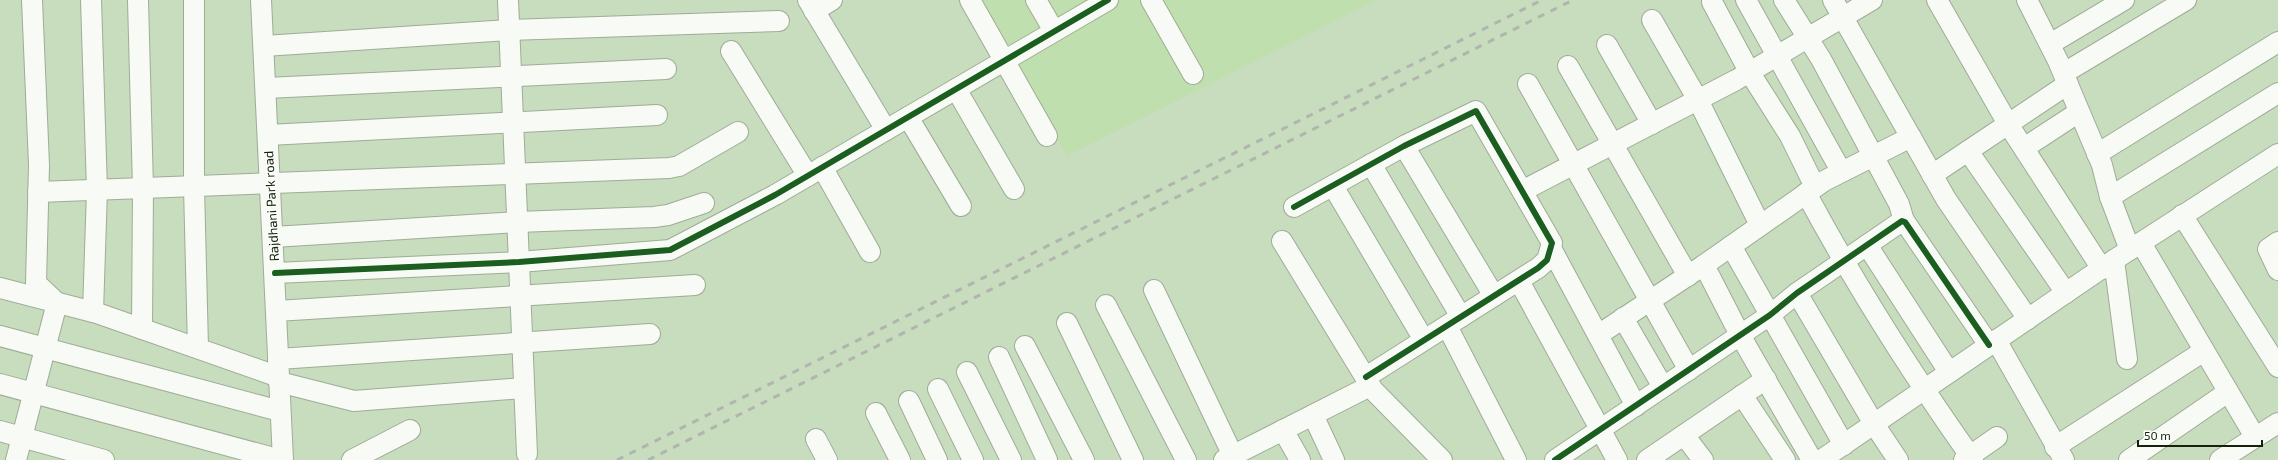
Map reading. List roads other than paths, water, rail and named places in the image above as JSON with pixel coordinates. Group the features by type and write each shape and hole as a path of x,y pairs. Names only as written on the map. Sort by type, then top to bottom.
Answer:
{"street":[{"path":"32,0 39,165 36,283 57,304"},
{"path":"90,0 97,190 93,312"},
{"path":"138,0 143,188 142,329"},
{"path":"194,0 194,187 198,348"},
{"name":"Rajdhani Park road","path":"261,0 271,184 282,460"},
{"path":"508,0 527,454"},
{"path":"832,0 811,5 886,130"},
{"path":"970,0 1047,136"},
{"path":"1036,0 1054,31"},
{"path":"1152,0 1193,74"},
{"path":"1746,0 1778,55 1841,171"},
{"path":"1784,0 1806,38 1821,59 1902,209 1904,221 1993,343 2060,453 2204,351"},
{"path":"1832,0 1946,199 2028,319"},
{"path":"1522,191 1750,73 1806,38 1872,0"},
{"path":"1937,0 2008,124 2024,148 2122,256 2204,351 2255,437"},
{"path":"2027,0 2066,79 2097,154 2110,197 2122,256 2127,359"},
{"path":"2050,44 2124,0"},
{"path":"1932,175 2008,124 2066,79 2186,0"},
{"path":"1712,2 1750,73 1790,136 1811,190 1843,262 1969,459 1997,437"},
{"path":"275,273 519,262 670,250 815,171 886,130 1054,31 1095,3"},
{"path":"1652,20 1698,100 1760,224"},
{"path":"264,46 509,30 779,21"},
{"path":"2097,154 2278,42"},
{"path":"1607,45 1652,124"},
{"path":"731,51 870,252"},
{"path":"1568,66 1613,144 1696,271 1740,335 1812,460"},
{"path":"266,88 666,69"},
{"path":"1528,84 1689,370"},
{"path":"956,89 1014,189"},
{"path":"2110,197 2278,93"},
{"path":"1154,290 1231,458 1313,415 1368,381 1424,340 1538,268 1547,260 1552,250 1552,243 1476,112 1404,146 1294,207"},
{"path":"2024,148 2079,112"},
{"path":"268,135 513,124 657,115"},
{"path":"908,117 960,206"},
{"path":"38,192 271,184 515,172 669,168 679,166 738,132"},
{"path":"1598,335 1696,271 1760,224 1841,171 1873,157 1911,137"},
{"path":"1404,146 1494,296"},
{"path":"1968,151 2066,293"},
{"path":"1821,460 2182,215 2278,154"},
{"path":"1371,164 1454,321 1516,460"},
{"path":"1333,186 1424,340"},
{"path":"273,237 517,222 654,217 668,215 704,203"},
{"path":"2182,215 2278,367"},
{"path":"1556,460 1770,315 1797,293 1904,221"},
{"path":"1282,241 1368,381 1442,460"},
{"path":"2278,242 2268,249 2278,270"},
{"path":"1731,246 1844,445"},
{"path":"1867,246 1949,372"},
{"path":"1552,250 1636,406"},
{"path":"1519,281 1617,460"},
{"path":"276,311 695,285"},
{"path":"0,288 57,304 93,312 198,348 279,372 354,401 524,388"},
{"path":"1797,293 1874,424 1898,460"},
{"path":"16,460 57,304"},
{"path":"1106,305 1186,460"},
{"path":"1623,318 1663,387"},
{"path":"1067,323 1133,460"},
{"path":"279,372 522,342 650,334"},
{"path":"0,336 280,411"},
{"path":"1025,346 1084,460"},
{"path":"999,357 1047,460"},
{"path":"967,372 1011,460"},
{"path":"1647,460 1766,379"},
{"path":"0,384 282,460"},
{"path":"938,389 973,460"},
{"path":"2129,460 2228,392"},
{"path":"1742,395 1785,460"},
{"path":"909,401 937,460"},
{"path":"876,413 900,460"},
{"path":"1313,415 1334,460"},
{"path":"2220,460 2278,423"},
{"path":"352,460 410,430"},
{"path":"1283,430 1300,460"},
{"path":"0,431 104,460"},
{"path":"1684,435 1703,460"},
{"path":"816,439 827,460"}],"railway":[{"path":"617,460 1542,0"},
{"path":"648,460 1573,0"}]}
